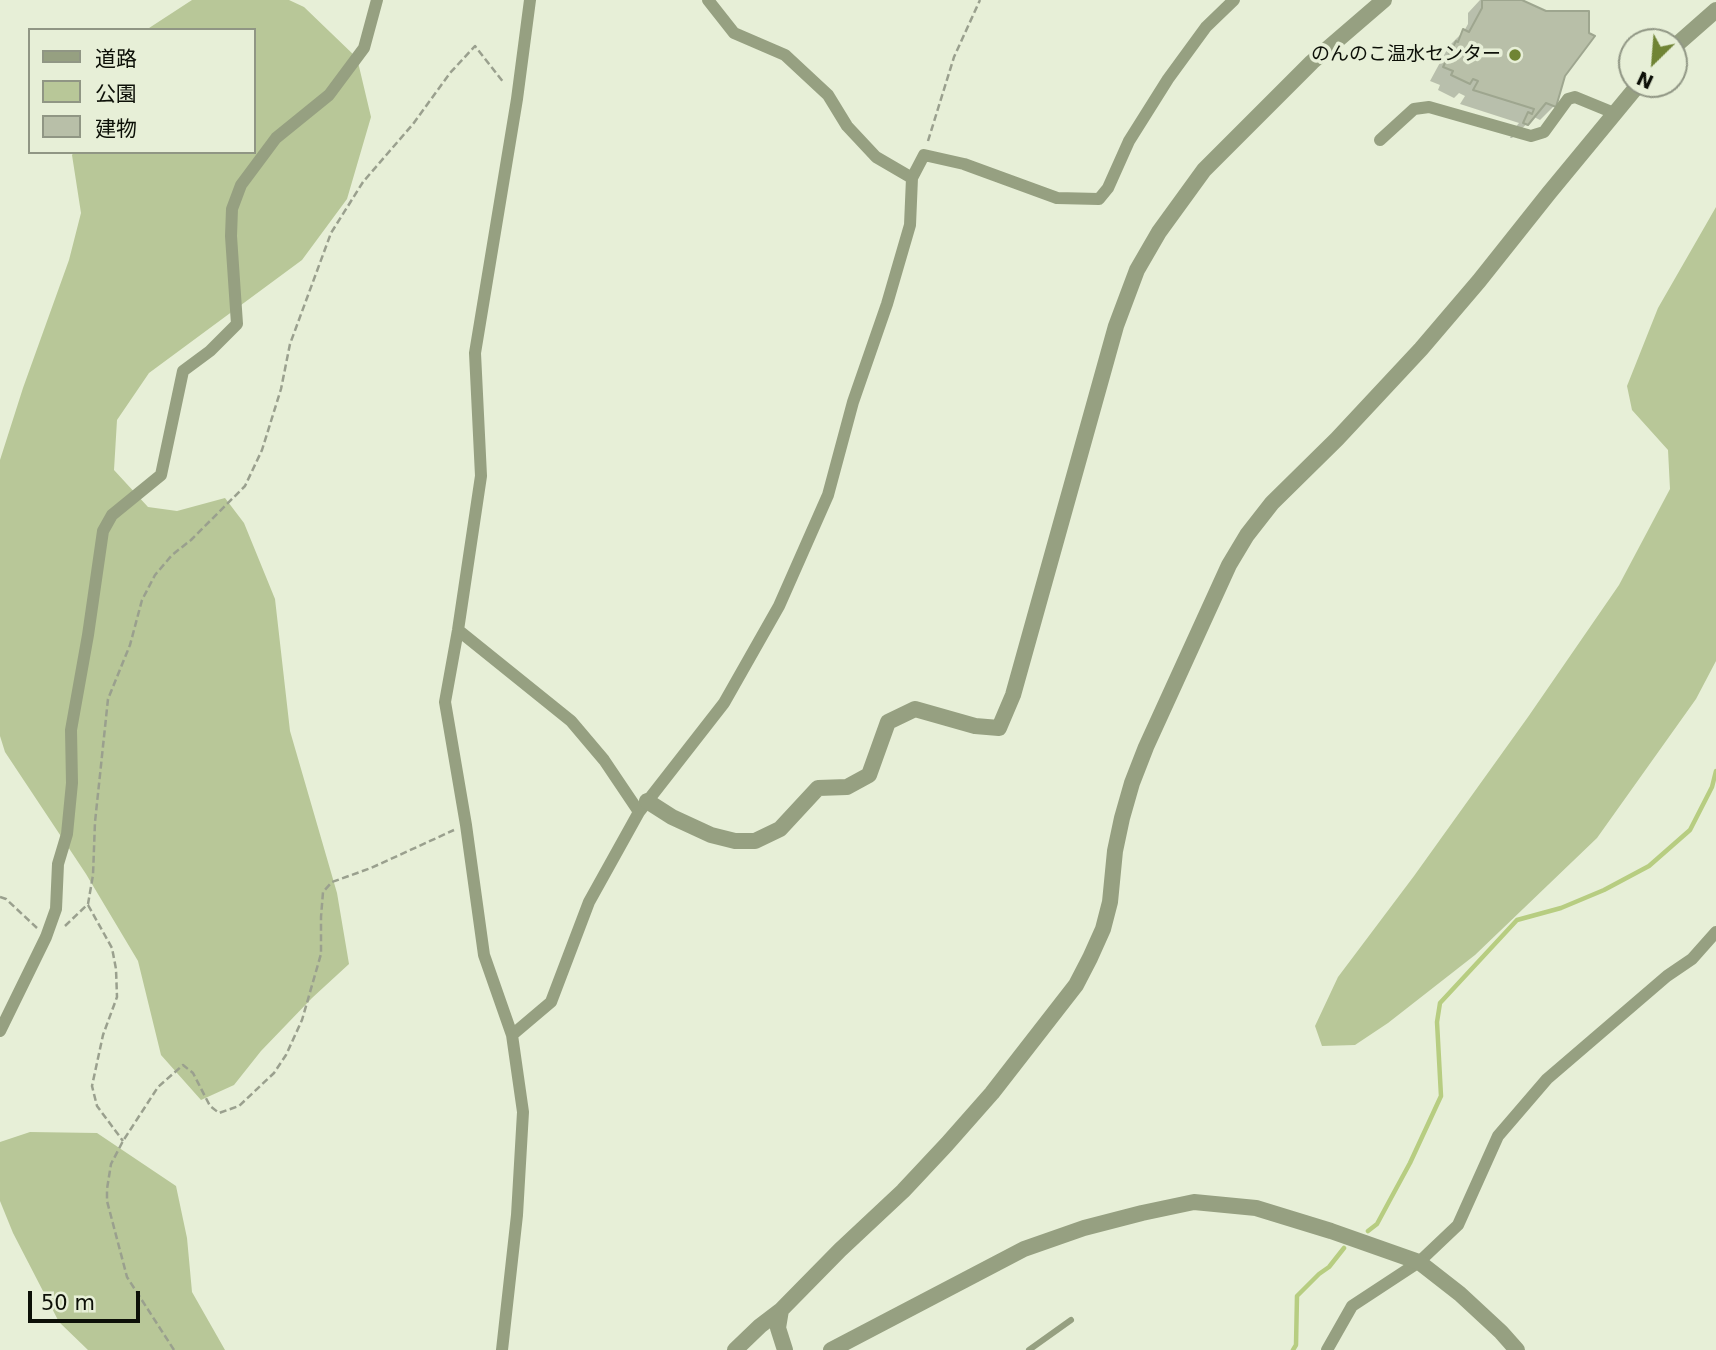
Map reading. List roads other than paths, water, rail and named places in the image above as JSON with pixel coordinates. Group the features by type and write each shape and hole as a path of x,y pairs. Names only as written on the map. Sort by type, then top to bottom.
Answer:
{"street":[{"path":"0,1031 46,937 56,909 58,864 68,834 72,783 71,730 103,531 112,515 161,475 183,371 210,351 237,324 231,236 232,209 241,185 276,138 329,95 365,48 377,0"},
{"path":"502,1350 517,1215 523,1112 512,1035 484,955 445,702 481,476 475,353 517,99 530,0"},
{"path":"708,0 734,33 785,55 828,95 847,127 876,157 912,178"},
{"path":"512,1035 551,1002 589,902 643,807 723,703 779,606 828,495 853,402 887,304 909,225 912,178 924,155 964,164 1056,198 1099,199 1108,188 1129,141 1168,79 1206,27 1234,0"},
{"path":"458,630 571,721 643,807 711,835 735,841 755,841 780,829 818,788 847,787 869,775 888,722 915,709 975,726 999,728 1013,695 1115,326 1137,270 1159,232 1204,170 1312,62 1384,0"},
{"path":"1688,35 1716,10"},
{"path":"1380,140 1414,109 1429,107 1531,136 1544,132 1568,99 1576,97 1614,113"},
{"path":"735,1350 781,1310 903,1191 947,1144 992,1093 1076,985 1103,929 1110,902 1118,840 1132,783 1229,565 1247,535 1272,503 1337,439 1421,349 1627,98"},
{"path":"1327,1350 1352,1306 1419,1262 1458,1225 1498,1136 1547,1079 1667,976 1692,959 1716,932"},
{"path":"831,1350 1024,1249 1084,1228 1194,1202 1256,1208 1419,1262 1460,1294 1517,1350"},
{"path":"781,1310 778,1328 785,1350"}],"lane":[{"path":"1028,1350 1071,1320"}],"waterway":[{"path":"1368,1231 1377,1224 1410,1163 1441,1096 1437,1022 1440,1003 1517,920 1561,908 1604,890 1649,866 1690,830 1712,787 1716,771"},
{"path":"1293,1350 1296,1345 1297,1296 1329,1267 1344,1248"}],"place":[{"name":"のんのこ温水センター","path":"1515,55"}]}
